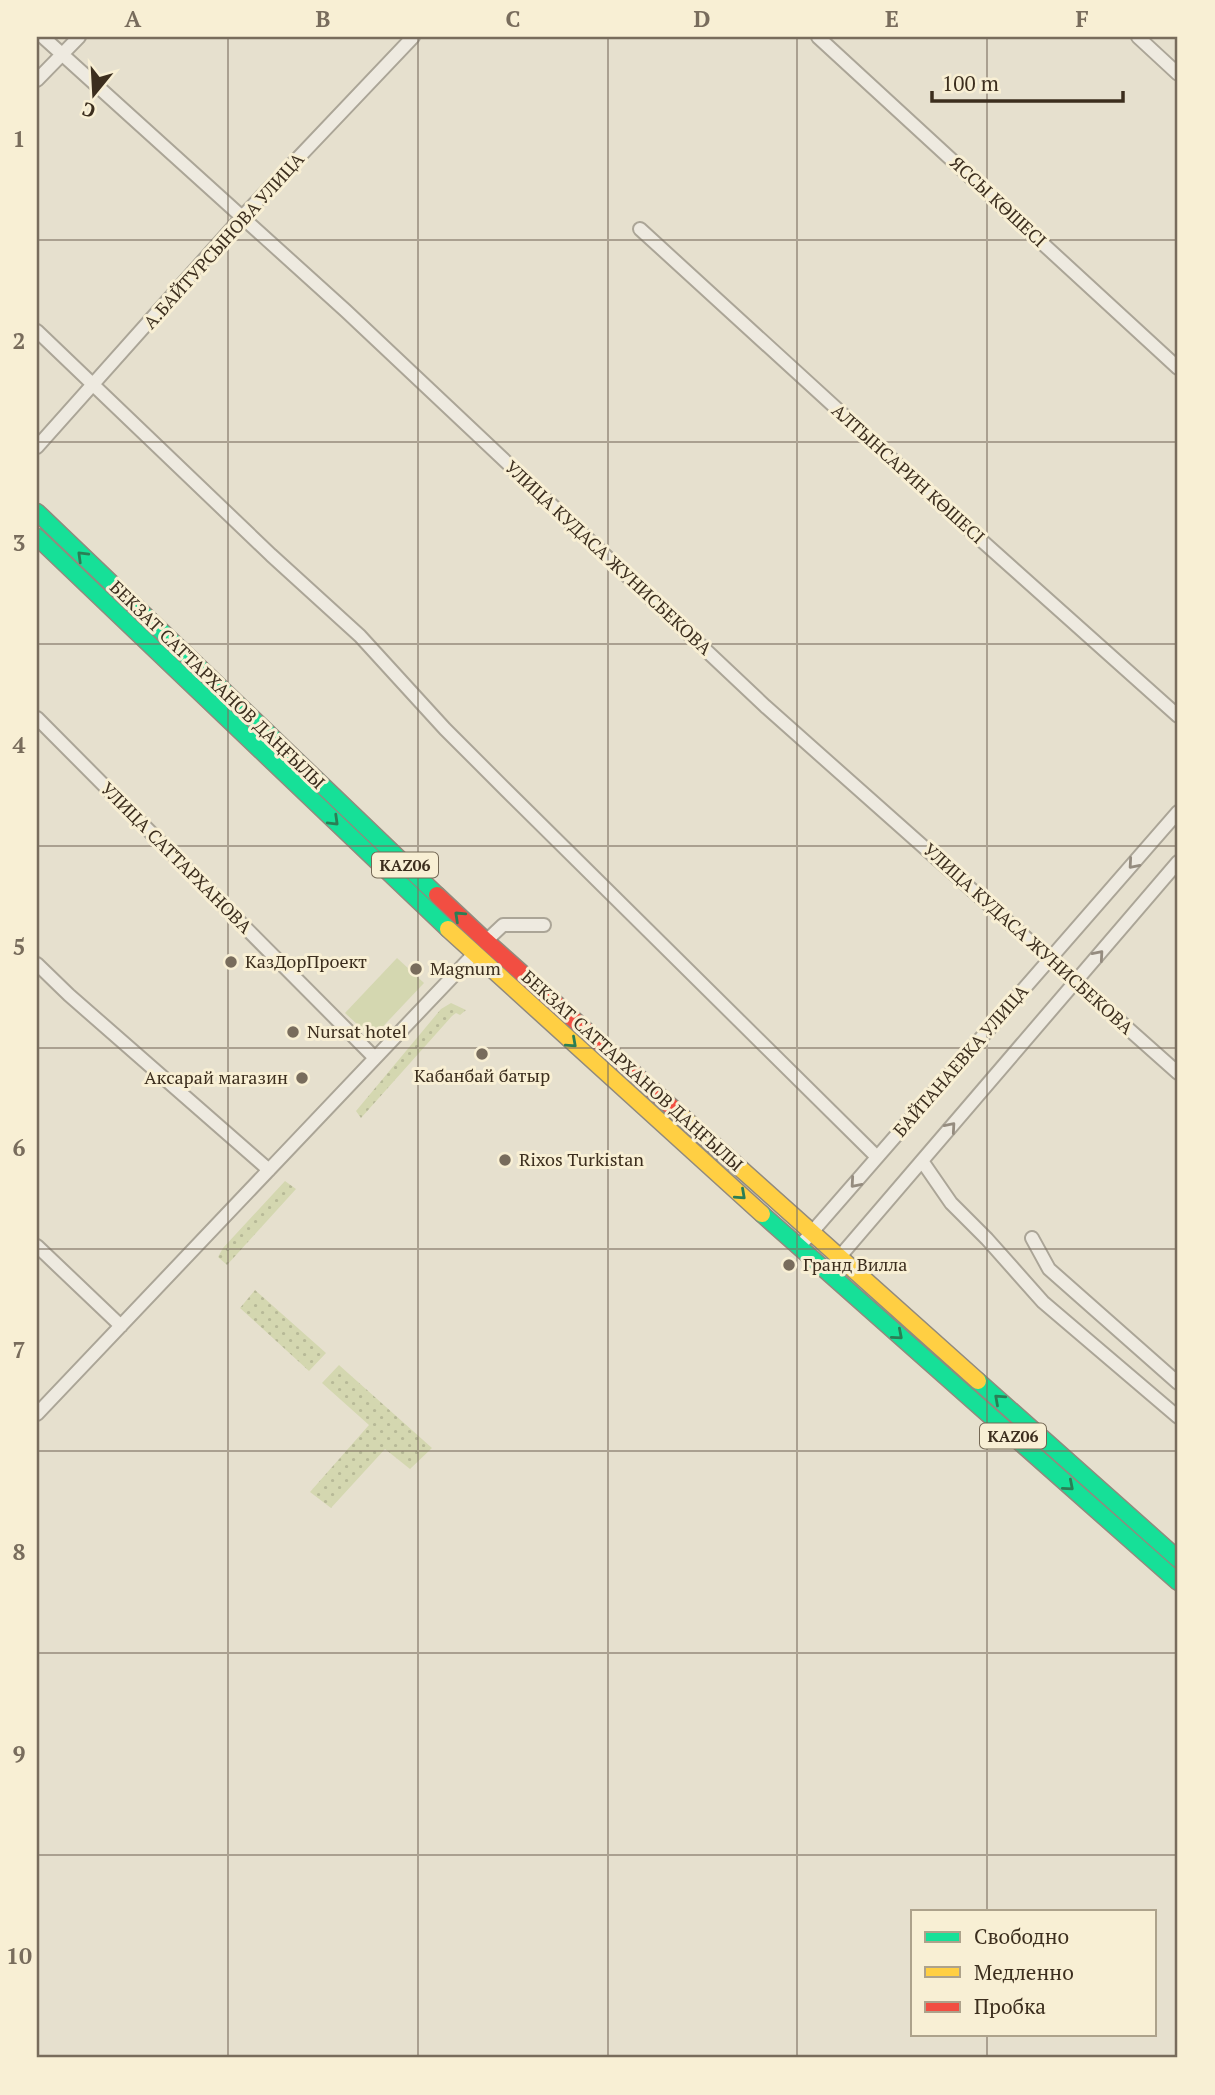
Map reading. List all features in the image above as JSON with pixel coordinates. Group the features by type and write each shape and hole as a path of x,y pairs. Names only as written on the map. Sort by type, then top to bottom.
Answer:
{"main road":[{"name":"БЕКЗАТ САТТАРХАНОВ ДАҢҒЫЛЫ","path":"37,512 486,941 1178,1559"},
{"name":"БЕКЗАТ САТТАРХАНОВ ДАҢҒЫЛЫ","path":"37,537 474,954 827,1272 1178,1582"},
{"path":"939,1371 952,1357"}],"street":[{"name":"УЛИЦА КУДАСА ЖУНИСБЕКОВА","path":"43,37 346,310 765,706 1178,1073"},
{"path":"37,80 79,37"},
{"name":"А.БАЙТУРСЫНОВА УЛИЦА","path":"37,447 243,216 413,37"},
{"name":"ЯССЫ КӨШЕСІ","path":"818,37 1178,368"},
{"path":"1138,37 1178,74"},
{"name":"АЛТЫНСАРИН КӨШЕСІ","path":"640,229 1178,716"},
{"path":"37,331 271,555 360,636 445,729 877,1157"},
{"name":"УЛИЦА САТТАРХАНОВА","path":"37,718 376,1058"},
{"name":"БАЙТАНАЕВКА УЛИЦА","path":"799,1247 1178,812"},
{"name":"БАЙТАНАЕВКА УЛИЦА","path":"827,1272 1178,862"},
{"path":"486,941 503,925 544,925"},
{"path":"37,1414 474,954"},
{"path":"37,964 269,1170"},
{"path":"922,1161 951,1203 1043,1302 1178,1417"},
{"path":"1032,1238 1049,1269 1178,1383"},
{"path":"37,1246 121,1326"}],"green space":[{"path":"397,958 424,983 372,1038 345,1013"},
{"path":"451,1003 466,1010 460,1015 456,1013 452,1016 361,1118 356,1111 441,1009"},
{"path":"285,1181 296,1189 227,1265 218,1257 223,1248"},
{"path":"255,1290 326,1353 309,1371 240,1308"},
{"path":"339,1365 432,1448 410,1469 385,1449 331,1508 310,1492 369,1425 322,1383"}],"traffic: fast":[{"path":"37,512 437,895"},
{"path":"37,537 448,929"},
{"path":"762,1214 1178,1582"},
{"path":"978,1381 1178,1559"}],"traffic: slow":[{"path":"448,929 762,1214"},
{"path":"675,1110 978,1381"}],"traffic: jam":[{"path":"437,895 675,1110"}],"place":[{"name":"КазДорПроект","path":"231,962"},
{"name":"Magnum","path":"416,969"},
{"name":"Nursat hotel","path":"293,1032"},
{"name":"Кабанбай батыр","path":"482,1054"},
{"name":"Аксарай магазин","path":"302,1078"},
{"name":"Rixos Turkistan","path":"505,1160"},
{"name":"Гранд Вилла","path":"789,1265"}]}
